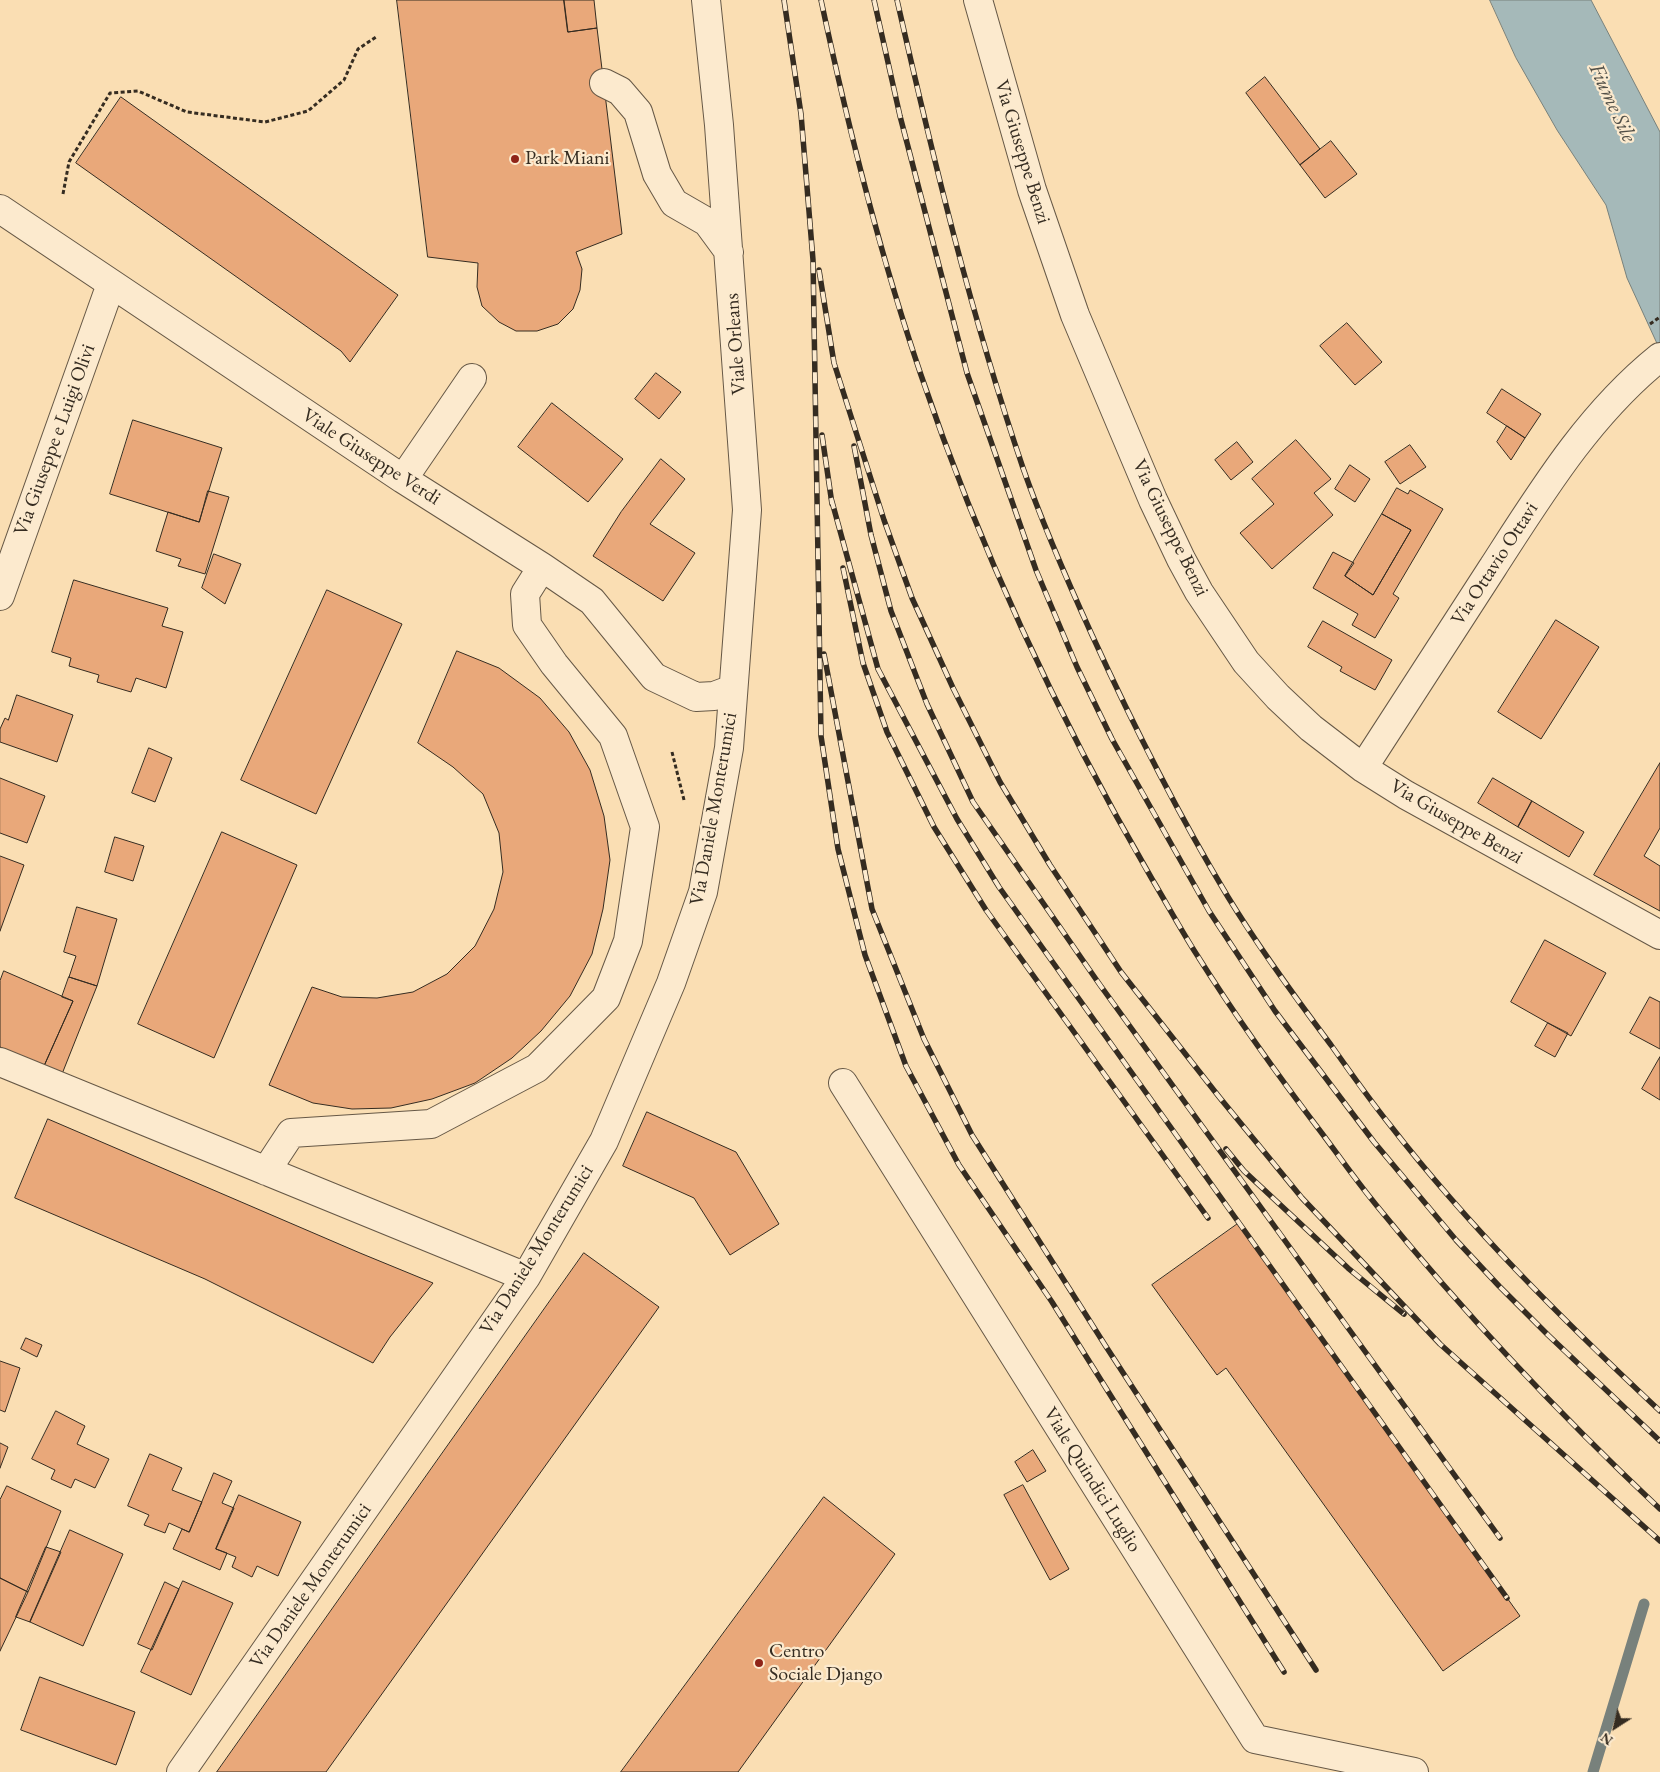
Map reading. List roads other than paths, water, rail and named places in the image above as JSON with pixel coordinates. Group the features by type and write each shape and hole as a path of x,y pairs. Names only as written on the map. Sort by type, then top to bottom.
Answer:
{"street":[{"name":"Viale Orleans","path":"706,0 719,125 747,510 734,689"},
{"name":"Via Giuseppe Benzi","path":"978,0 1032,190 1075,315 1153,500 1181,559 1199,592 1246,662 1278,697 1311,728 1363,768 1406,795 1660,935"},
{"path":"604,83 620,91 638,112 657,174 674,203 707,222 729,252"},
{"name":"Viale Giuseppe Verdi","path":"0,209 404,480 542,567 592,601 654,677 696,697 714,696 734,689"},
{"name":"Via Giuseppe e Luigi Olivi","path":"0,596 111,284"},
{"name":"Via Ottavio Ottavi","path":"1363,768 1547,484 1594,421 1651,364"},
{"path":"404,480 472,378"},
{"path":"266,1171 291,1132 431,1124 537,1068 606,998 628,941 645,826 613,736 554,664 527,625 525,594 542,567"},
{"name":"Via Daniele Monterumici","path":"181,1772 526,1277 604,1140 671,983 703,892 729,748 734,689"},
{"path":"0,1062 526,1277"},
{"name":"Viale Quindici Luglio","path":"843,1083 1255,1739 1414,1772"}],"water":[{"name":"Fiume Sile","path":"1490,0 1591,0 1660,132 1660,350 1627,278 1606,205 1557,130 1516,58"}],"waterway":[{"path":"1593,1772 1644,1604"}],"railway":[{"path":"784,0 801,114 813,260 821,736 838,849 865,955 906,1066 959,1165 1052,1302 1284,1672"},
{"path":"821,0 853,142 878,236 906,329 944,440 995,569 1024,633 1118,819 1185,936 1227,1001 1274,1069 1363,1189 1410,1246 1513,1362 1585,1437 1660,1509"},
{"path":"874,0 900,116 967,373 1036,570 1077,667 1112,739 1209,911 1275,1011 1374,1142 1456,1240 1499,1286 1660,1441"},
{"path":"897,0 954,236 986,353 1023,468 1056,552 1092,635 1123,702 1173,800 1209,865 1252,935 1390,1125 1485,1237 1553,1308 1660,1411"},
{"path":"819,270 834,363 884,520 912,598 953,688 1000,782 1050,865 1121,972 1302,1198 1440,1344 1660,1541"},
{"path":"822,435 832,504"},
{"path":"854,446 871,535 891,611 927,704 973,802 1100,985 1500,1538"},
{"path":"831,498 878,669 957,819 999,887 1507,1598"},
{"path":"843,568 863,663 887,732 934,827 986,910 1208,1218"},
{"path":"824,654 872,909 924,1039 972,1135 1105,1345 1316,1670"},
{"path":"1226,1149 1244,1171 1348,1268 1404,1314"}],"place":[{"name":"Park Miani","path":"515,159"},
{"name":"Centro Sociale Django","path":"759,1663"}]}
